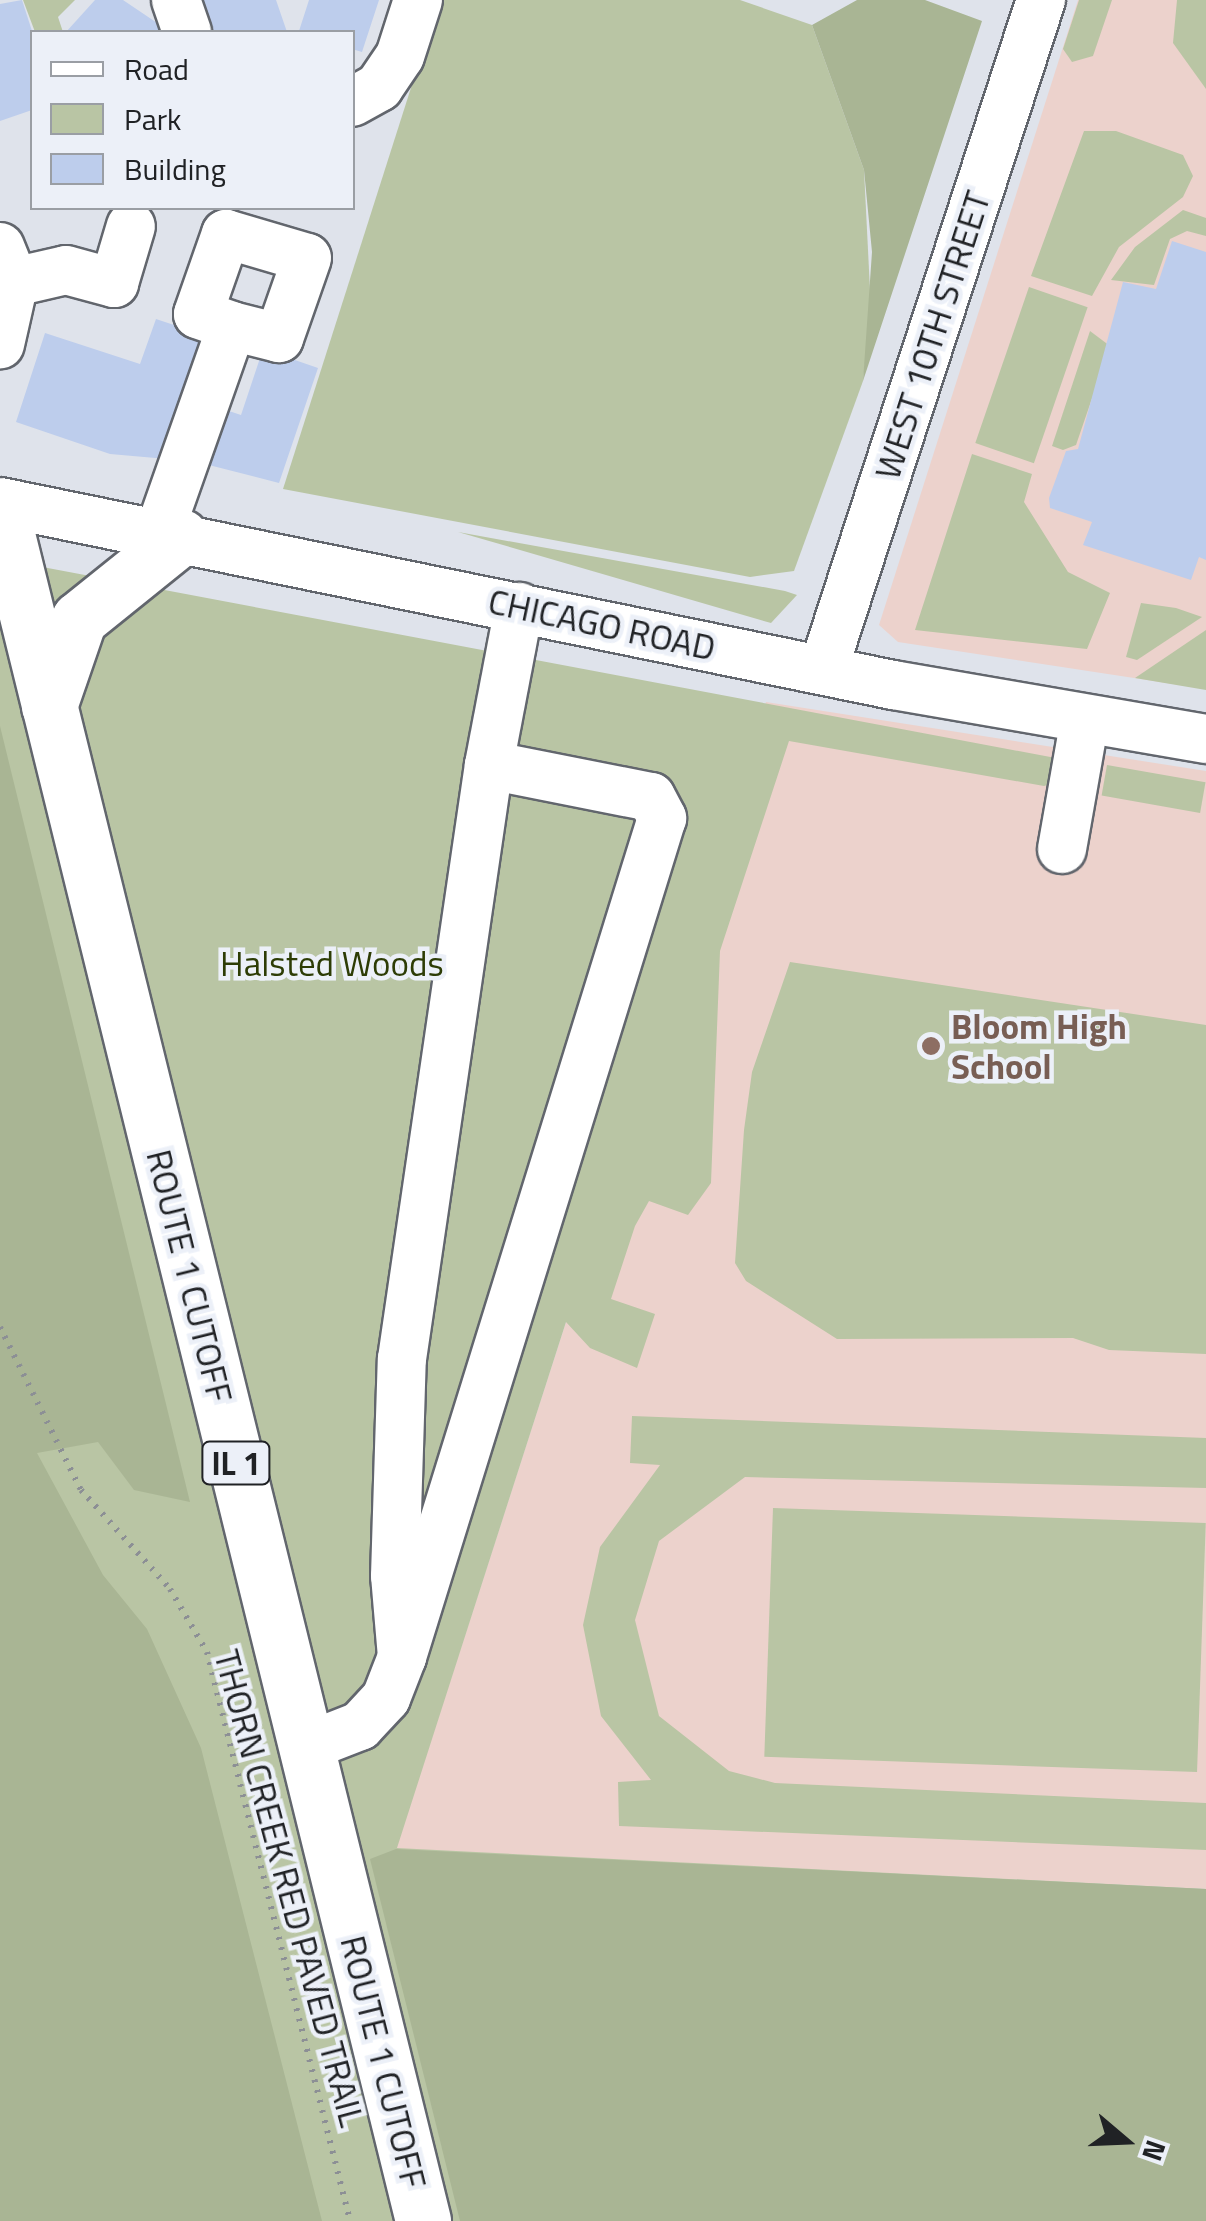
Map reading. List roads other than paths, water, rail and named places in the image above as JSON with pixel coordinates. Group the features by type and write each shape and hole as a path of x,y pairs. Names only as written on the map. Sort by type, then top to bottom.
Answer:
{"main road":[{"name":"ROUTE 1 CUTOFF","path":"0,504 423,2221"},
{"path":"49,706 79,619 170,535"}],"street":[{"path":"176,0 186,30"},
{"path":"355,100 378,87 400,56 418,0"},
{"name":"WEST 10TH STREET","path":"823,670 1041,0"},
{"path":"0,344 7,264 66,270 114,283 131,226"},
{"path":"170,535 232,326"},
{"name":"CHICAGO ROAD","path":"0,504 170,535 823,670 1206,739"},
{"path":"402,1657 395,1576 402,1359 489,765 518,607"},
{"path":"1062,849 1085,718"},
{"path":"306,1747 360,1726 386,1698 402,1657 662,818 651,797 489,765"}],"place":[{"name":"Bloom High School","path":"931,1046"}],"park label":[{"name":"Halsted Woods","path":"332,963"}]}
